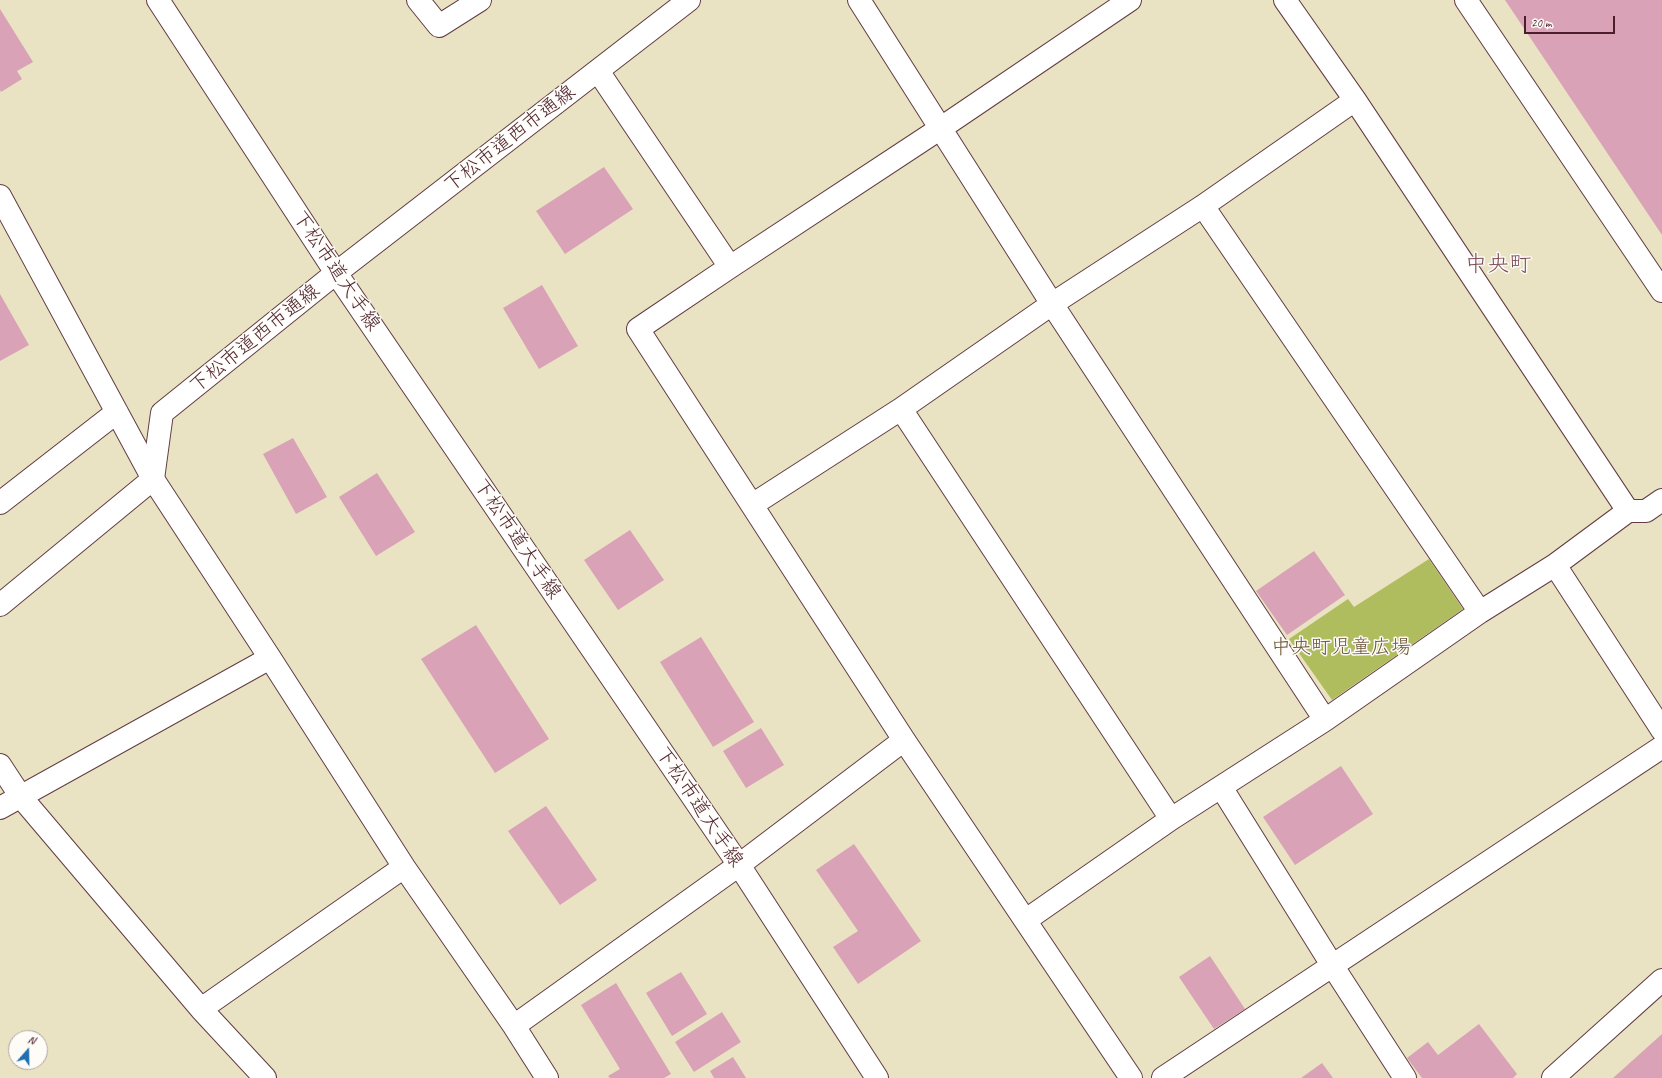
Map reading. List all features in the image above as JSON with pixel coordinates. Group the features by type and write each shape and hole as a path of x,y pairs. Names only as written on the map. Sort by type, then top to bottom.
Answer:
{"street":[{"name":"下松市道大手線","path":"158,0 336,273 739,865 877,1078"},
{"path":"418,0 439,26 480,0"},
{"name":"下松市道西市通線","path":"153,479 162,413 336,273 689,0"},
{"path":"859,0 1052,304 1325,720"},
{"path":"1130,0 941,128 730,266 638,330 904,740 1131,1078"},
{"path":"1285,0 1355,100 1628,511"},
{"path":"1466,0 1662,292"},
{"path":"598,71 730,266"},
{"path":"752,505 901,409 1052,304 1203,206 1355,100"},
{"path":"0,196 153,479 404,867 514,1026 547,1078"},
{"path":"1203,206 1480,612"},
{"path":"901,409 1171,819"},
{"path":"0,503 117,412"},
{"path":"0,605 153,479"},
{"path":"1026,920 1171,819 1325,720 1480,612 1555,565 1628,511 1646,511 1662,500"},
{"path":"1555,565 1662,730"},
{"path":"0,808 270,658"},
{"path":"514,1026 739,865 904,740"},
{"path":"1163,1078 1662,747"},
{"path":"0,765 20,797 201,1009 265,1078"},
{"path":"1221,787 1332,965 1405,1078"},
{"path":"201,1009 404,867"},
{"path":"1553,1078 1662,980"}],"green space":[{"name":"中央町児童広場","path":"1429,559 1463,609 1332,700 1289,639 1348,599 1354,607"}],"building":[{"path":"1505,0 1662,0 1662,235"},
{"path":"0,9 33,62 17,71 22,79 1,92 0,90"},
{"path":"604,167 633,209 565,254 536,211"},
{"path":"542,285 578,346 539,369 503,308"},
{"path":"0,294 29,345 0,361"},
{"path":"293,438 327,497 296,514 263,454"},
{"path":"377,473 415,532 376,556 339,497"},
{"path":"630,530 664,580 618,610 584,560"},
{"path":"1314,551 1345,595 1287,635 1256,591"},
{"path":"476,625 549,739 495,773 421,659"},
{"path":"701,637 754,722 713,747 660,662"},
{"path":"761,728 784,765 746,788 723,751"},
{"path":"1341,766 1373,814 1295,865 1263,817"},
{"path":"546,806 597,880 560,905 508,831"},
{"path":"854,844 921,941 858,984 833,947 858,931 816,870"},
{"path":"1210,956 1245,1009 1214,1029 1179,977"},
{"path":"681,972 707,1014 672,1036 646,993"},
{"path":"616,983 671,1074 664,1078 610,1078 608,1076 620,1069 581,1005"},
{"path":"722,1012 741,1042 694,1072 675,1042"},
{"path":"1479,1024 1517,1074 1513,1078 1422,1078 1407,1058 1428,1042 1438,1055"},
{"path":"1662,1034 1662,1078 1613,1078"},
{"path":"733,1057 746,1078 714,1078 710,1071"},
{"path":"1322,1063 1333,1078 1301,1078"}],"district":[{"name":"中央町","path":"1498,265"}]}
